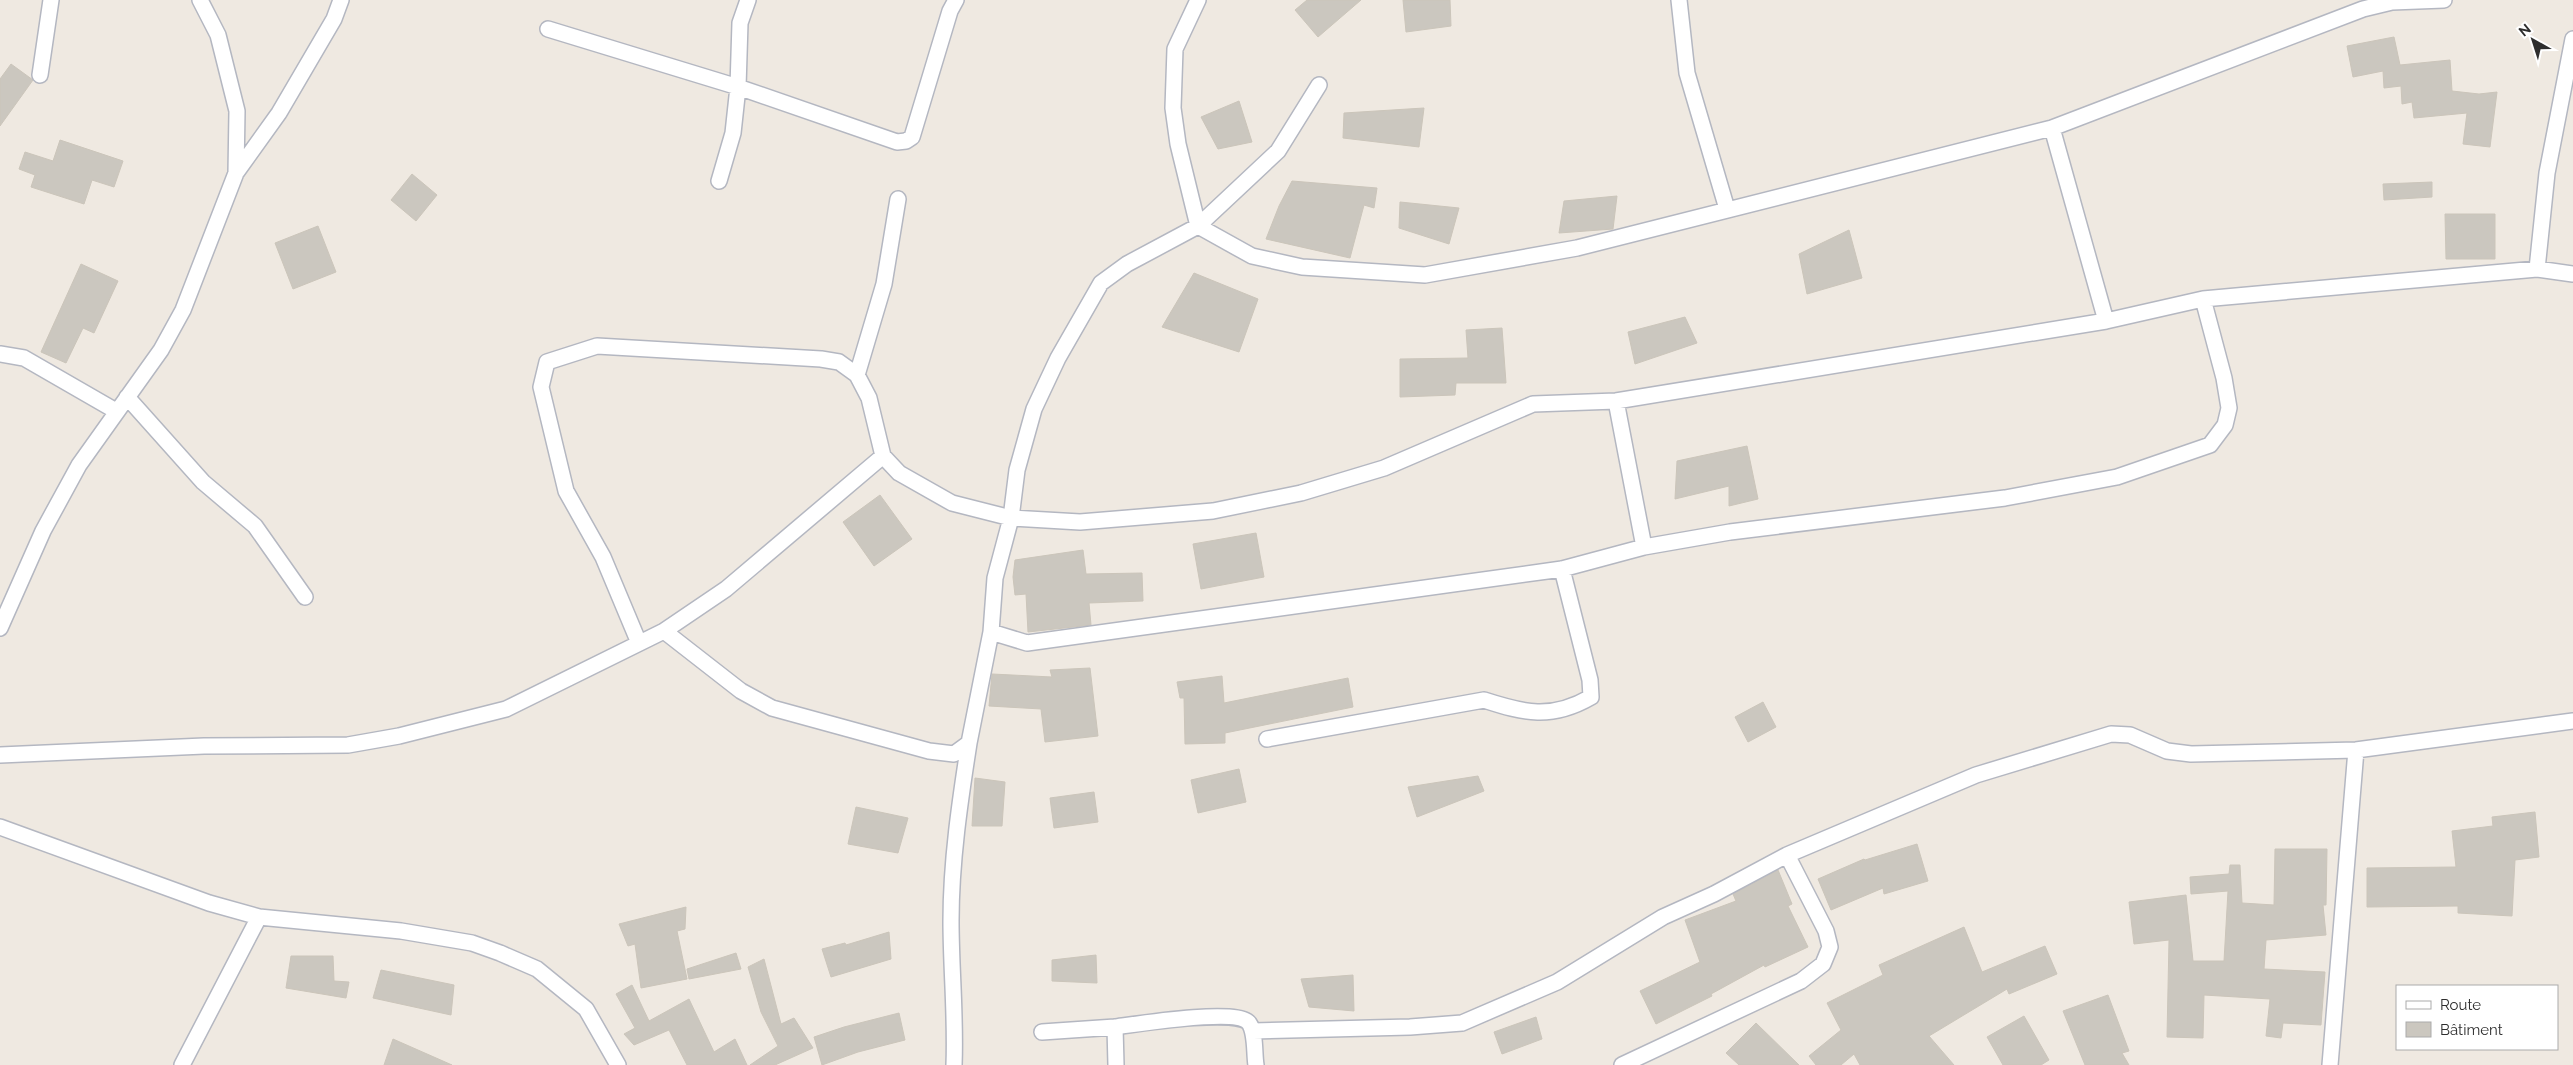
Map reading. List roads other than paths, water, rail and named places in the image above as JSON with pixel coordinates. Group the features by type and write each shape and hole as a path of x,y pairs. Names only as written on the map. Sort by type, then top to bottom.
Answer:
{"street":[{"path":"40,75 51,0"},
{"path":"200,0 218,35 237,111 236,173"},
{"path":"0,628 59,500 79,465 161,350 183,310 236,173 280,113 329,27 341,0"},
{"path":"719,181 733,134 738,87 740,23 748,0"},
{"path":"548,29 738,87 897,142 906,141 912,137 950,11 956,0"},
{"path":"1198,0 1175,49 1173,100 1178,144 1198,226 1252,256 1302,267 1425,275 1577,248 2052,128 2363,9 2392,2 2444,0"},
{"path":"1679,0 1687,73 1727,209"},
{"path":"2537,270 2547,173 2573,39"},
{"path":"954,1065 955,1034 951,919 959,812 969,743 990,632 995,578 1010,518 1017,470 1034,409 1058,358 1101,283 1127,264 1198,226 1278,151 1319,85"},
{"path":"2052,128 2106,321"},
{"path":"857,375 884,284 898,199"},
{"path":"639,642 602,556 566,491 541,387 548,362 597,346 821,359 839,362 857,375 869,398 883,456 899,472 952,503 1010,518 1080,522 1213,511 1301,492 1384,468 1533,404 1616,401 2106,321 2203,299 2537,270 2573,274"},
{"path":"990,632 1027,642 1562,569 1644,547 1730,532 2004,498 2117,477 2210,445 2225,425 2229,408 2224,378 2203,299"},
{"path":"0,354 24,358 116,411"},
{"path":"127,397 203,482 255,526 305,597"},
{"path":"1616,401 1644,547"},
{"path":"0,755 204,746 348,745 399,736 506,708 664,631 726,589 883,456"},
{"path":"1267,739 1484,700 1514,710 1537,714 1580,703 1591,697 1590,680 1562,569"},
{"path":"664,631 741,691 772,708 929,751 954,754 969,743"},
{"path":"1253,1031 1410,1027 1462,1023 1557,982 1663,917 1714,894 1787,855 1976,775 2111,734 2130,735 2167,751 2191,754 2356,750 2573,721"},
{"path":"2330,1065 2356,750"},
{"path":"0,827 209,903 259,917 401,931 472,943 508,956 537,968 586,1008 618,1065"},
{"path":"1622,1065 1801,981 1823,964 1830,947 1826,931 1787,855"},
{"path":"182,1065 259,917"},
{"path":"1042,1032 1115,1027 1194,1017 1239,1017 1248,1022 1253,1031 1256,1065"},
{"path":"1115,1027 1116,1065"}]}
